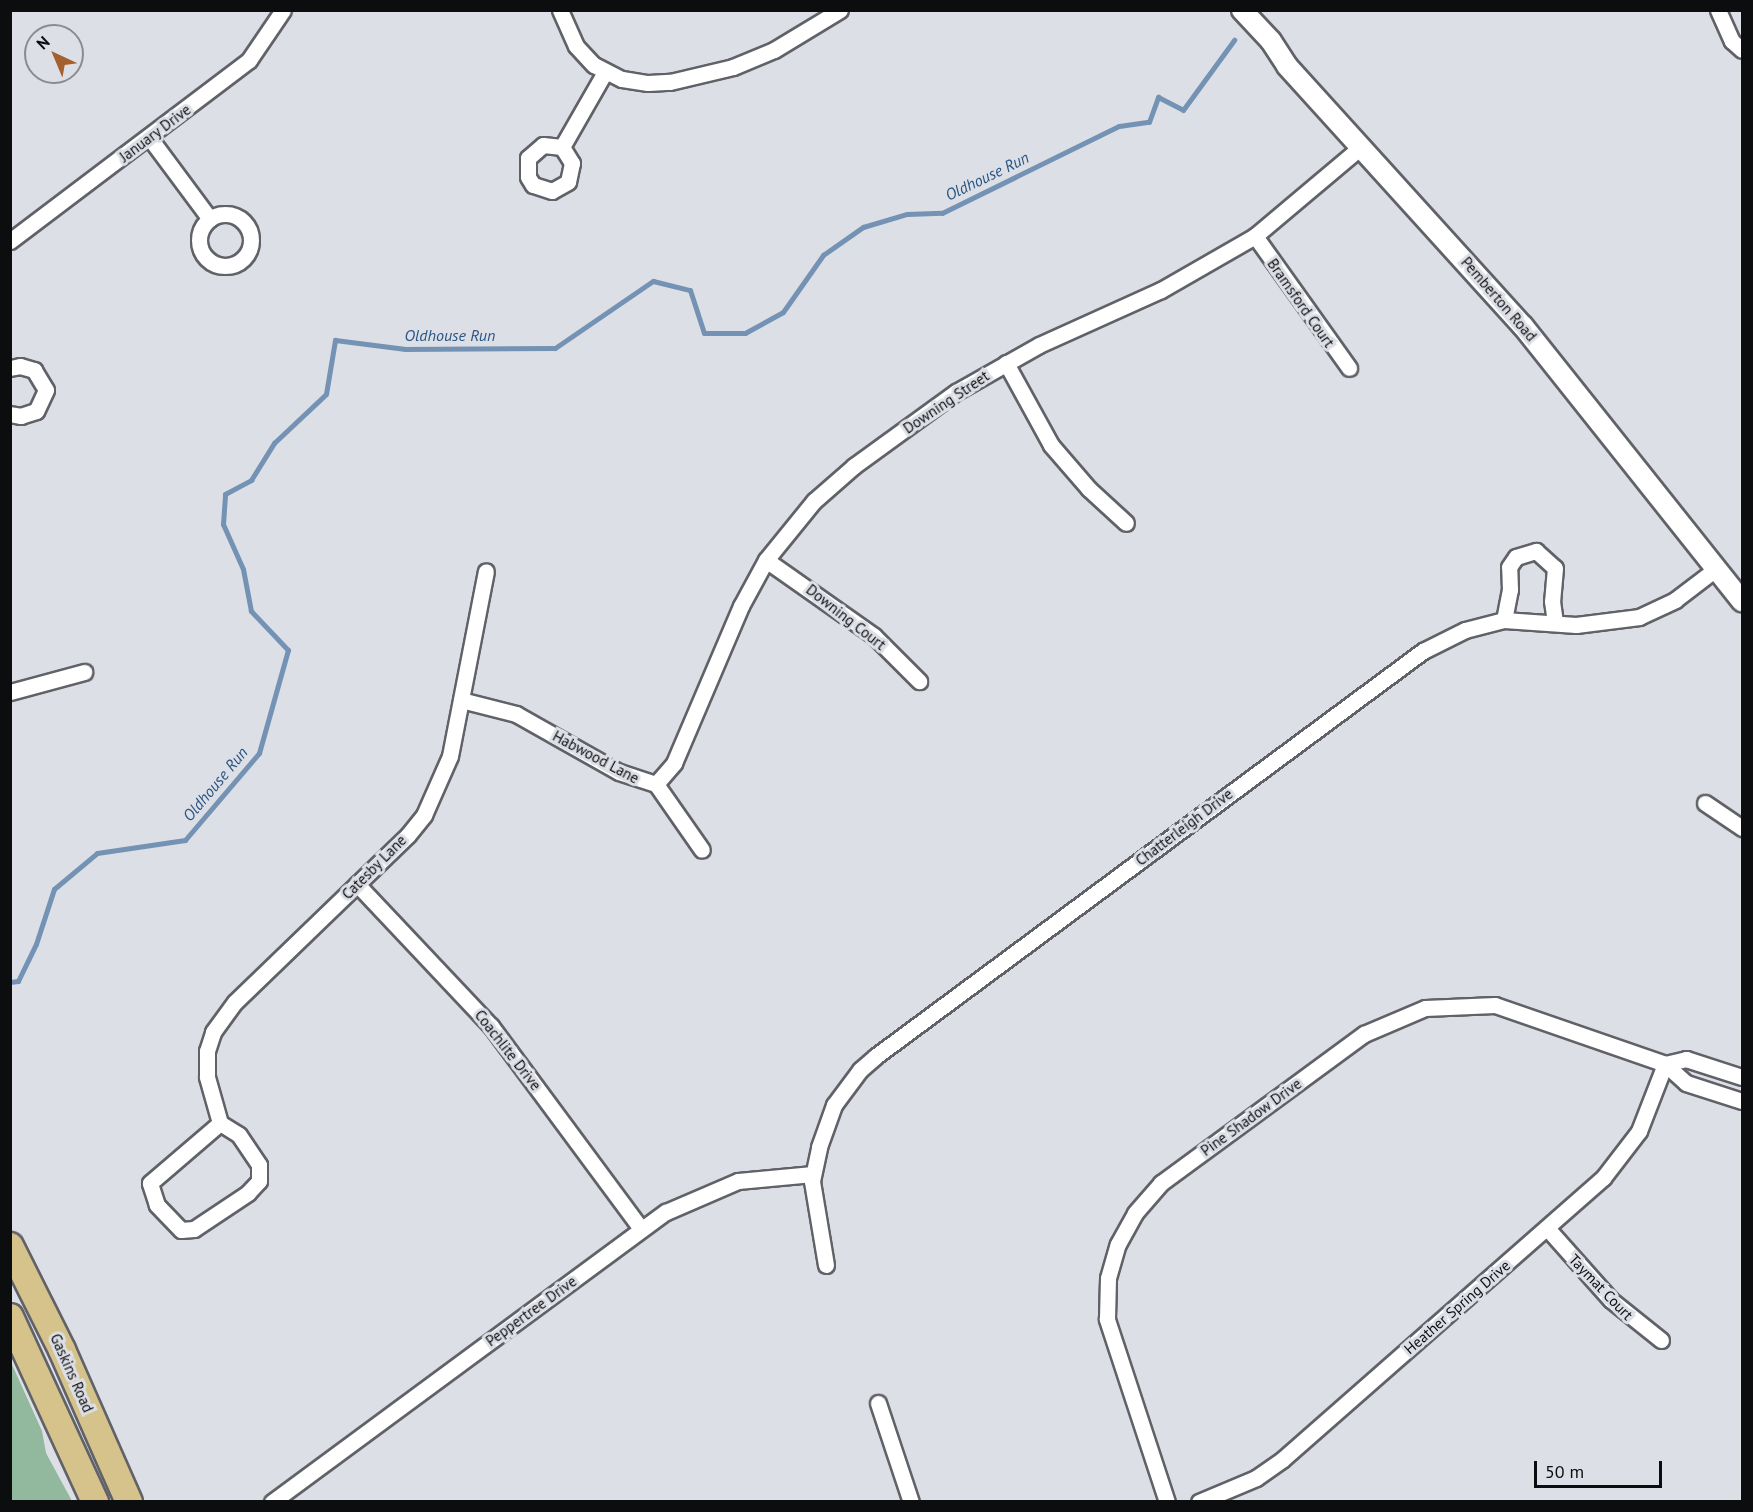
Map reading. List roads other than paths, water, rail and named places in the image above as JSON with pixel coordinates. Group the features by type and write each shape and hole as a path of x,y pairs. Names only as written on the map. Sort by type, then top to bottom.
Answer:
{"main road":[{"name":"Gaskins Road","path":"10,1246 62,1350 129,1502"},
{"name":"Gaskins Road","path":"10,1317 94,1502"}],"street":[{"name":"January Drive","path":"10,241 249,60 283,10"},
{"path":"560,10 576,46 605,72 648,83 701,76 774,50 840,10"},
{"name":"Pemberton Road","path":"1242,10 1271,41 1287,66 1523,326 1743,601"},
{"path":"1718,10 1732,41 1743,50"},
{"path":"562,147 605,72"},
{"path":"149,137 210,219"},
{"name":"Downing Street","path":"656,784 674,763 741,606 766,560 814,501 854,466 956,393 1006,363 1161,290 1255,236 1362,146"},
{"name":"Bramsford Court","path":"1255,236 1349,368"},
{"path":"1006,363 1052,445 1089,489 1126,523"},
{"path":"10,368 20,366 34,370 46,390 36,411 21,416 10,414"},
{"path":"1504,620 1510,590 1509,567 1516,557 1536,551 1555,568 1552,601 1555,622"},
{"name":"Downing Court","path":"766,560 874,636 919,681"},
{"name":"Chatterleigh Drive","path":"826,1265 817,1223 813,1174 825,1126 834,1105 876,1056 1423,651 1465,630 1504,620 1615,623 1639,617 1675,600 1717,568"},
{"name":"Catesby Lane","path":"219,1123 207,1077 207,1051 216,1026 408,835 436,794 450,756 486,571"},
{"path":"10,692 84,672"},
{"name":"Habwood Lane","path":"461,700 516,714 619,772 656,784 702,850"},
{"path":"1705,802 1743,828"},
{"name":"Coachlite Drive","path":"357,884 491,1026 641,1229"},
{"name":"Pine Shadow Drive","path":"1167,1502 1115,1352 1107,1303 1108,1278 1125,1228 1161,1183 1364,1034 1425,1008 1462,1004 1513,1009 1665,1064 1686,1083 1743,1101"},
{"name":"Pine Shadow Drive","path":"1665,1064 1686,1059 1743,1077"},
{"name":"Heather Spring Drive","path":"1199,1502 1256,1478 1283,1460 1547,1228 1622,1157 1639,1131 1665,1064"},
{"path":"219,1123 239,1135 259,1165 259,1181 248,1193 194,1229 181,1230 157,1205 150,1183 219,1123"},
{"name":"Peppertree Drive","path":"272,1502 675,1206 716,1187 768,1176 813,1174"},
{"name":"Taymat Court","path":"1547,1228 1611,1300 1661,1340"},
{"path":"878,1403 911,1502"}],"waterway":[{"name":"Oldhouse Run","path":"10,982 18,981 36,944 54,889 97,853 185,840 259,753 288,650 251,611 243,569 223,524 225,494 251,480 274,443 326,394 335,340 405,349 555,348 653,281 690,290 704,333 745,333 783,312 823,255 863,227 907,214 942,213 1119,126 1149,122 1158,97 1183,110 1234,40"}]}
